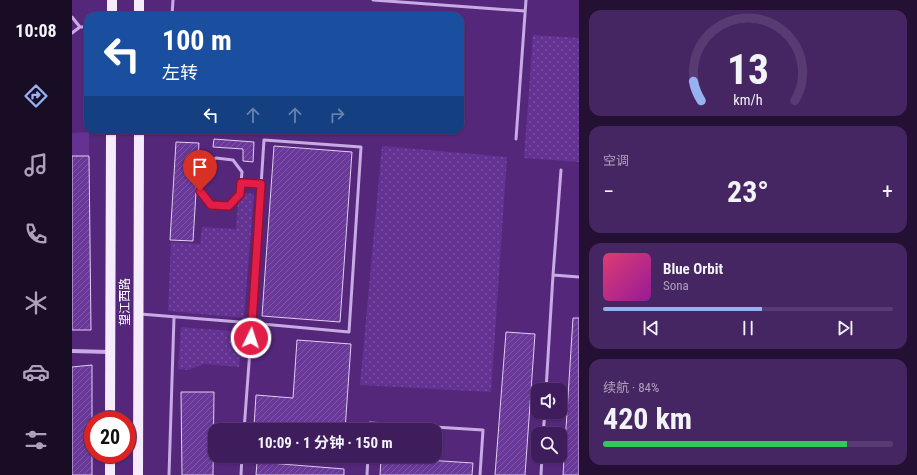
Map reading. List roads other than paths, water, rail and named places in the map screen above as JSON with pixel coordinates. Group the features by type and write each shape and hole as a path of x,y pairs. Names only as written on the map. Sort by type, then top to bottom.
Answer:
{"main road":[{"path":"112,0 112,12"},
{"path":"139,0 139,12"},
{"name":"望江西路","path":"110,411 111,134"},
{"name":"望江西路","path":"138,475 139,134"},
{"path":"110,463 110,475"}],"street":[{"path":"72,351 110,352"}],"lane":[{"path":"172,12 173,0"},
{"path":"373,0 525,11"},
{"path":"516,139 526,0"},
{"path":"72,17 80,27"},
{"path":"72,33 80,27 84,27"},
{"path":"138,314 174,316 252,323 349,332 361,147 264,140 252,323 245,423"},
{"path":"216,158 233,160 242,172 241,183 240,194 229,206 211,205 200,191 202,168 216,158"},
{"path":"546,383 561,170"},
{"path":"241,183 261,184"},
{"path":"553,275 579,277"},
{"path":"169,475 174,316"},
{"path":"442,427 483,430 480,475"},
{"path":"241,475 242,463"},
{"path":"367,475 368,463"},
{"path":"541,475 542,463"}]}
